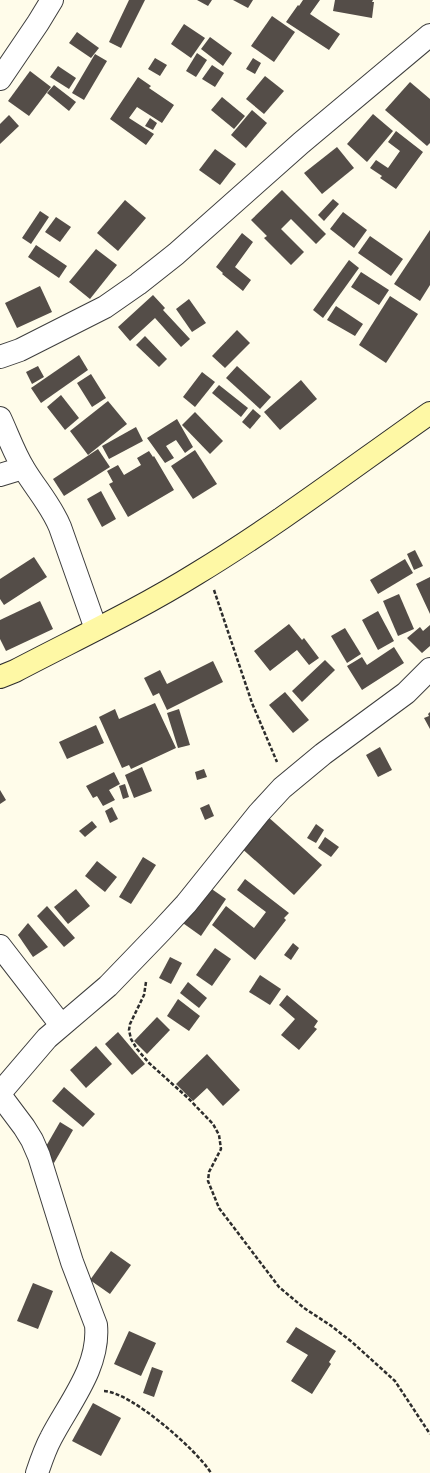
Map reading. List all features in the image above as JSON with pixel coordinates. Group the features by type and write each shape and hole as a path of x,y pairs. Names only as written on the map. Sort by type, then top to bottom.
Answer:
{"main road":[{"path":"0,677 15,671 162,595 292,511 430,413"}],"street":[{"path":"0,79 52,0"},
{"path":"0,357 20,350 98,311 138,284 176,254 301,143 430,35"},
{"path":"0,418 23,468 45,499 57,520 96,629"},
{"path":"0,475 23,468"},
{"path":"37,1473 50,1440 88,1374 97,1333 96,1325 72,1262 39,1156 24,1127 0,1094 42,1044 61,1025 108,986 186,904 259,813 290,781 369,719 406,693 430,669"},
{"path":"0,946 61,1025"}],"path":[{"path":"207,567 252,703 273,754 283,773 290,781"},
{"path":"141,952 146,984 139,1008 130,1024 130,1035 137,1049 145,1058 164,1078 188,1098 213,1124 219,1136 221,1149 209,1172 208,1182 219,1208 279,1287 304,1308 352,1342 395,1381 430,1434"},
{"path":"78,1393 102,1390 122,1396 166,1428 193,1451 206,1464 211,1473"}],"building":[{"path":"129,0 145,0 121,48 109,42"},
{"path":"197,0 212,0 208,6"},
{"path":"233,0 253,0 248,8"},
{"path":"303,0 320,0 310,14 340,34 329,50 286,22"},
{"path":"335,0 373,0 372,18 333,11"},
{"path":"272,16 295,32 274,62 251,46"},
{"path":"184,24 205,38 191,58 171,44"},
{"path":"77,32 99,48 91,58 69,43"},
{"path":"210,37 232,53 223,66 201,49"},
{"path":"197,53 207,60 196,77 186,71"},
{"path":"95,54 107,61 84,100 72,93"},
{"path":"155,58 167,65 160,76 148,69"},
{"path":"253,58 261,63 255,74 246,69"},
{"path":"212,65 224,73 215,87 202,79"},
{"path":"58,66 76,78 69,89 50,77"},
{"path":"30,71 51,87 29,116 8,101"},
{"path":"265,76 284,91 264,114 246,99"},
{"path":"138,77 151,86 149,88 174,105 162,123 137,107 129,118 154,134 146,145 110,119"},
{"path":"410,82 430,99 430,143 427,146 385,110"},
{"path":"54,85 76,102 69,111 47,93"},
{"path":"222,97 245,116 234,129 211,110"},
{"path":"252,110 267,123 246,148 231,135"},
{"path":"373,114 393,131 367,162 347,144"},
{"path":"9,115 19,126 0,144 0,124"},
{"path":"150,118 157,123 153,130 145,126"},
{"path":"396,131 423,152 396,189 380,178 382,176 370,168 376,160 388,168 400,151 388,142"},
{"path":"337,147 354,168 322,194 304,173"},
{"path":"215,149 236,164 220,185 199,170"},
{"path":"282,190 326,234 316,244 291,219 281,229 304,252 291,265 264,238 267,236 251,220"},
{"path":"333,199 339,204 324,221 318,215"},
{"path":"125,200 146,218 118,251 97,233"},
{"path":"40,211 49,217 31,244 22,238"},
{"path":"343,212 367,230 354,248 330,229"},
{"path":"56,217 71,227 60,242 45,232"},
{"path":"430,230 430,285 420,301 394,284"},
{"path":"242,233 253,242 235,267 251,280 243,291 222,274 223,273 216,267"},
{"path":"370,236 403,259 391,276 358,253"},
{"path":"36,245 67,266 59,278 28,257"},
{"path":"96,249 117,265 90,299 69,282"},
{"path":"349,260 359,268 323,318 313,310"},
{"path":"361,272 389,290 379,305 351,287"},
{"path":"40,286 52,312 17,328 5,303"},
{"path":"153,295 165,308 163,310 190,339 181,347 155,318 130,341 118,327"},
{"path":"390,296 418,314 386,363 359,345"},
{"path":"189,299 206,323 192,332 176,309"},
{"path":"336,306 363,324 355,336 327,320"},
{"path":"237,330 250,343 225,368 212,356"},
{"path":"145,336 167,359 159,367 136,345"},
{"path":"79,355 88,370 41,403 31,388"},
{"path":"38,366 44,377 32,384 26,372"},
{"path":"237,366 271,397 260,409 226,378"},
{"path":"202,372 215,382 195,407 183,397"},
{"path":"91,374 106,398 92,407 77,383"},
{"path":"301,380 317,399 280,430 264,412"},
{"path":"219,385 248,408 241,417 212,393"},
{"path":"61,395 79,418 65,430 47,407"},
{"path":"108,401 127,424 88,455 70,431"},
{"path":"253,409 261,416 250,429 242,422"},
{"path":"195,412 223,441 210,454 182,425"},
{"path":"177,419 193,447 185,453 176,440 166,446 174,458 165,463 147,438"},
{"path":"136,427 143,441 109,459 102,446"},
{"path":"98,449 110,467 64,496 53,479"},
{"path":"195,450 217,484 193,499 171,466"},
{"path":"149,451 153,457 154,456 174,490 128,517 109,484 113,482 107,471 118,465 124,475 141,465 137,458"},
{"path":"101,491 116,519 102,527 87,499"},
{"path":"415,550 423,566 414,570 407,554"},
{"path":"34,557 47,577 4,605 0,599 0,579"},
{"path":"405,559 413,573 378,594 370,580"},
{"path":"430,577 430,614 416,584"},
{"path":"399,594 414,629 398,636 383,601"},
{"path":"40,601 53,629 6,651 0,639 0,620"},
{"path":"378,611 394,641 378,650 362,620"},
{"path":"289,624 302,640 304,638 319,658 309,665 297,650 270,671 254,651"},
{"path":"430,625 430,646 422,653 407,638 420,627 423,631"},
{"path":"345,628 361,654 347,663 331,636"},
{"path":"394,647 404,663 362,690 347,666 362,657 367,665"},
{"path":"325,660 335,670 302,702 292,691"},
{"path":"213,661 223,682 167,710 159,693 153,696 144,678 160,670 167,684"},
{"path":"285,692 309,720 293,733 269,705"},
{"path":"155,703 176,748 131,769 129,765 122,768 99,717 115,709 119,719"},
{"path":"179,709 190,745 178,748 167,713"},
{"path":"430,712 430,729 424,718 429,716 428,714"},
{"path":"96,725 104,743 67,759 59,742"},
{"path":"380,747 392,770 378,777 366,755"},
{"path":"142,767 152,791 134,798 125,775"},
{"path":"204,769 207,777 197,780 195,772"},
{"path":"114,772 120,784 109,790 115,800 103,806 97,796 93,798 86,786"},
{"path":"125,784 129,797 123,799 119,786"},
{"path":"0,790 6,800 0,804"},
{"path":"209,804 214,816 205,820 200,808"},
{"path":"112,807 118,819 110,823 105,811"},
{"path":"267,816 322,865 294,895 239,846"},
{"path":"92,821 97,827 85,837 79,831"},
{"path":"316,824 324,830 316,843 307,838"},
{"path":"325,837 339,847 331,857 318,848"},
{"path":"143,857 156,865 131,904 119,897"},
{"path":"97,861 117,877 105,892 85,876"},
{"path":"245,879 289,913 284,918 286,920 255,960 212,925 226,906 254,928 266,912 237,890"},
{"path":"206,885 226,899 201,936 180,921"},
{"path":"76,889 90,906 68,924 54,907"},
{"path":"47,906 75,938 64,947 37,916"},
{"path":"28,923 48,947 33,957 18,935"},
{"path":"293,943 299,948 291,960 284,955"},
{"path":"215,948 231,959 212,986 196,975"},
{"path":"170,957 182,963 171,984 159,978"},
{"path":"260,975 281,989 270,1005 249,992"},
{"path":"188,982 207,998 199,1008 180,993"},
{"path":"287,995 318,1021 314,1027 317,1029 299,1050 281,1035 295,1019 279,1005"},
{"path":"178,999 200,1016 189,1031 167,1016"},
{"path":"157,1017 170,1030 147,1054 134,1041"},
{"path":"118,1032 145,1064 132,1075 105,1044"},
{"path":"96,1046 112,1064 86,1088 70,1070"},
{"path":"207,1054 240,1090 223,1106 207,1088 193,1101 176,1084"},
{"path":"64,1087 95,1114 83,1127 52,1101"},
{"path":"60,1122 73,1130 54,1163 41,1155"},
{"path":"111,1251 131,1265 110,1294 90,1280"},
{"path":"33,1283 53,1291 38,1329 17,1321"},
{"path":"296,1327 336,1351 329,1362 331,1364 312,1394 291,1381 308,1355 286,1342"},
{"path":"129,1331 156,1343 141,1376 114,1364"},
{"path":"152,1367 163,1371 154,1397 143,1393"},
{"path":"93,1403 121,1418 101,1456 72,1441"}]}
